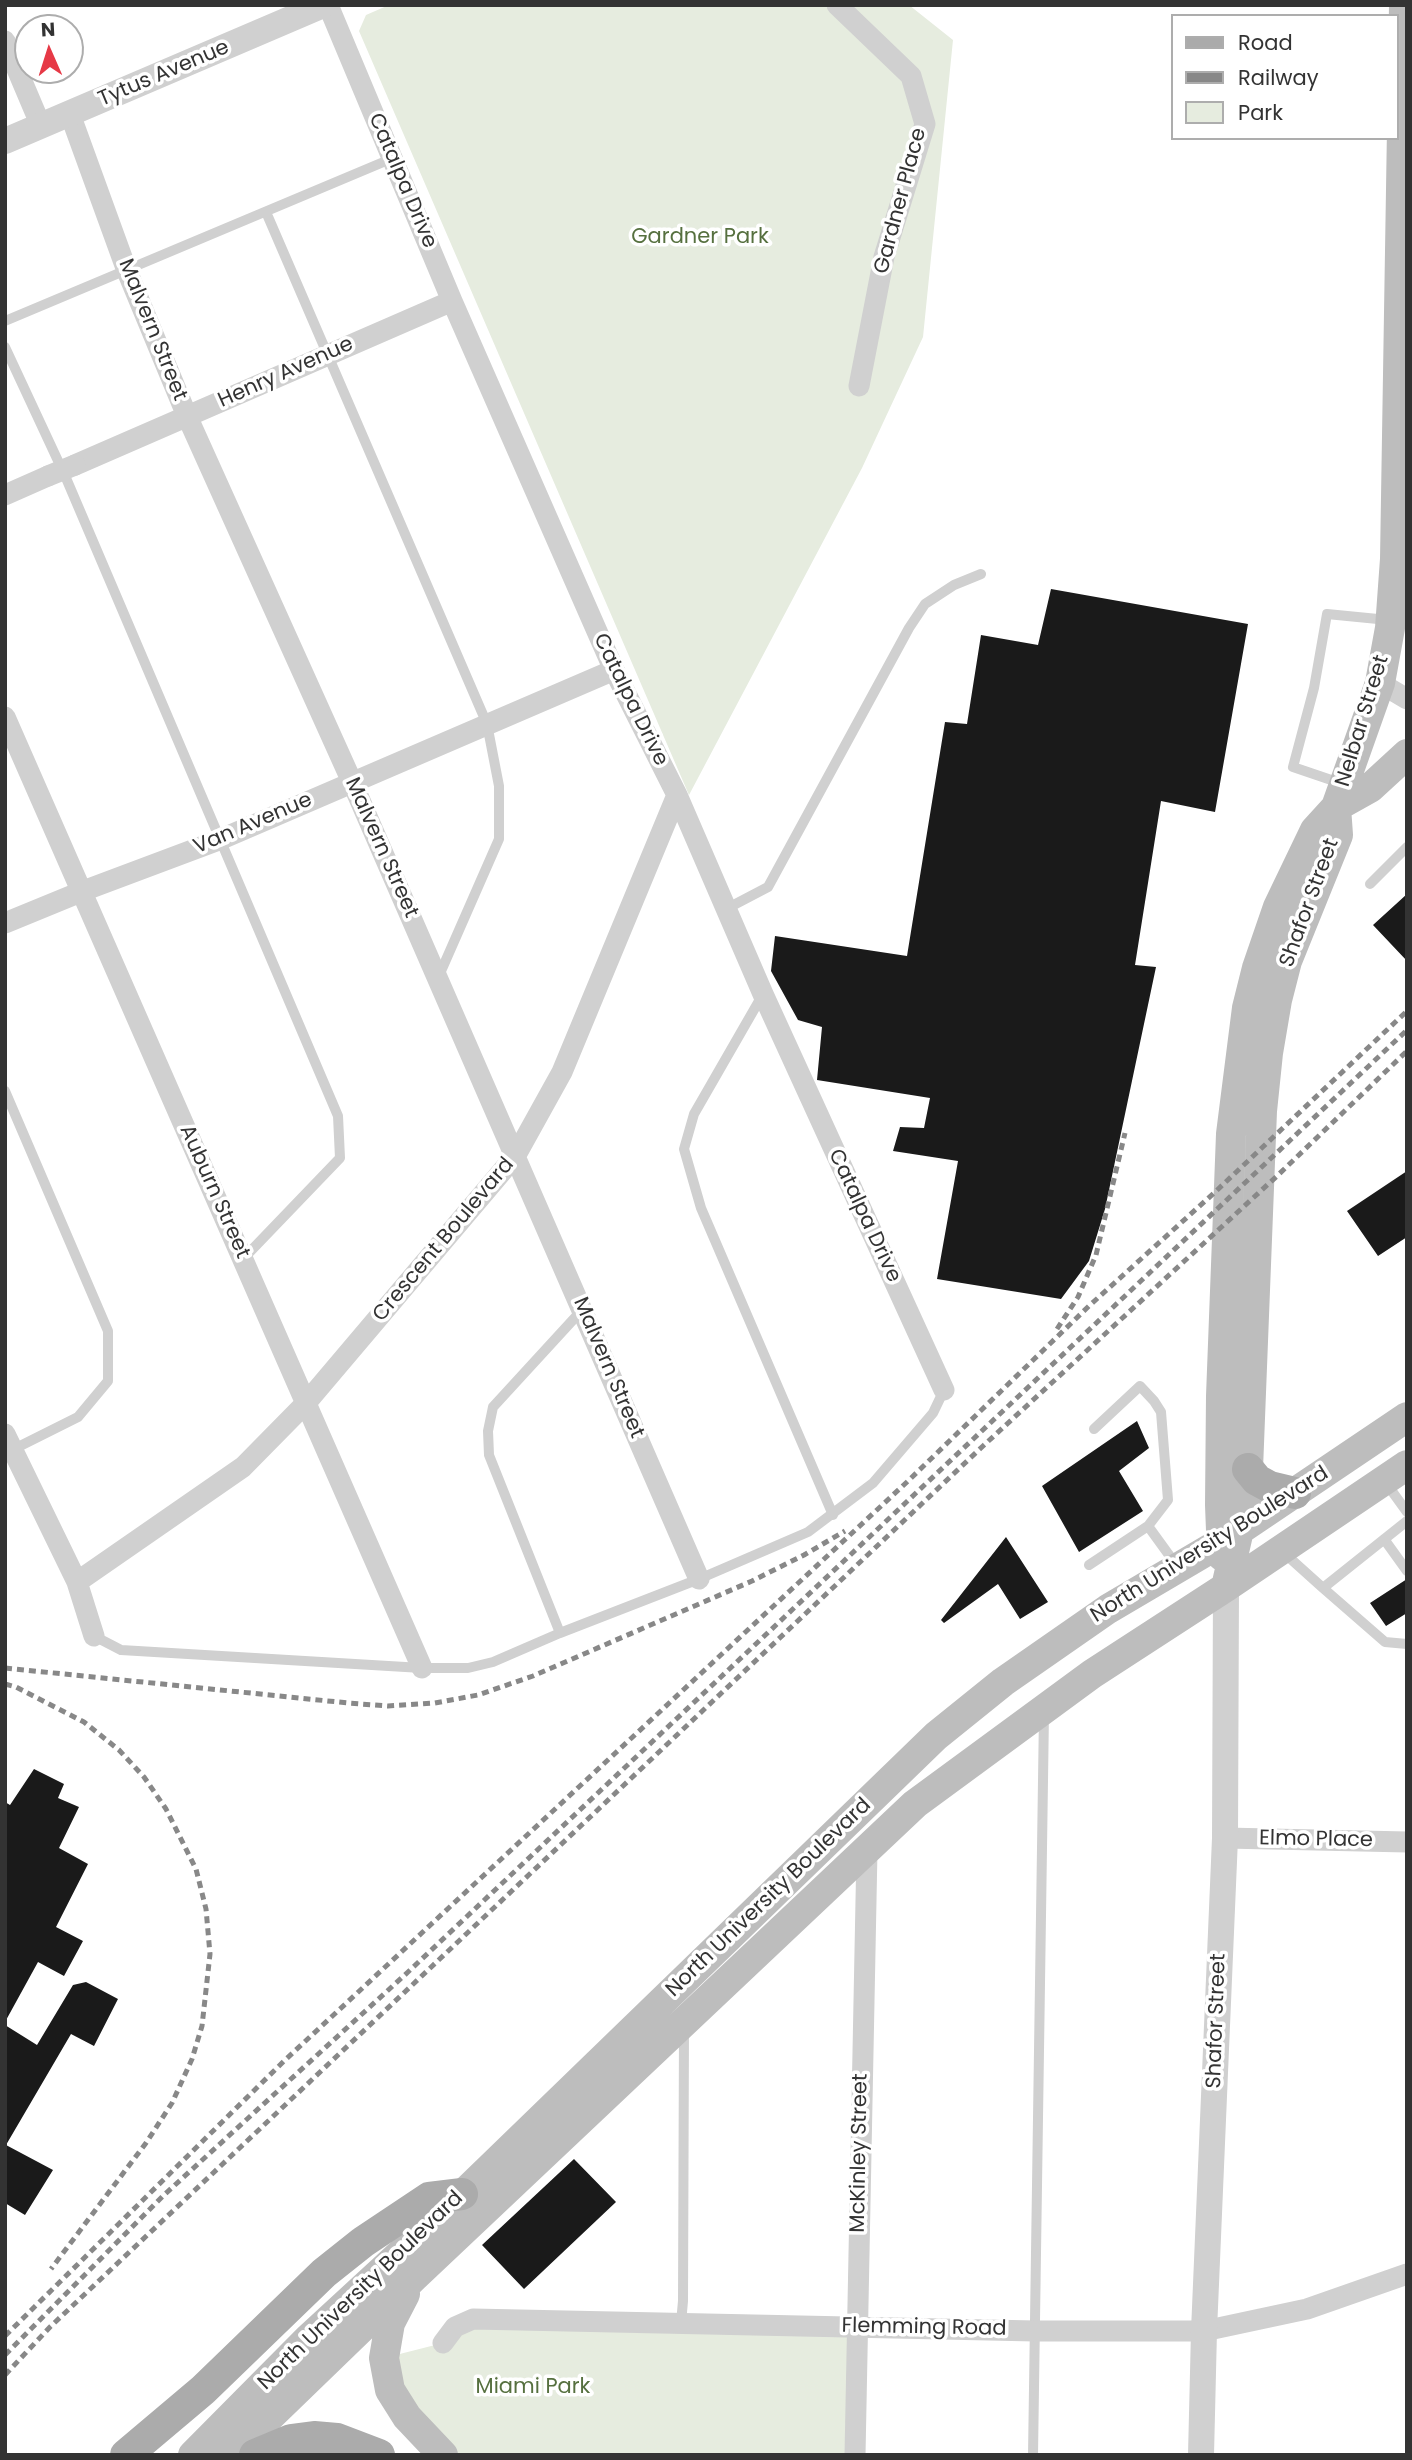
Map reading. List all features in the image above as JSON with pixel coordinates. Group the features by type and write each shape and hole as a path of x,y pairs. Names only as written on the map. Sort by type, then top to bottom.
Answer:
{"main road":[{"name":"Nelbar Street","path":"1340,796 1380,683 1391,620 1395,559 1404,5"},
{"path":"1340,796 1370,788 1407,754"},
{"name":"Shafor Street","path":"1230,1536 1248,1469 1262,1111 1268,1053 1287,961 1338,835 1340,796"},
{"name":"Shafor Street","path":"1226,1587 1230,1536 1221,1396 1231,1134 1248,1008 1257,968 1278,907 1315,830 1340,796"},
{"name":"North University Boulevard","path":"193,2455 308,2339 936,1736 1003,1682 1108,1609 1230,1536 1407,1418"},
{"path":"1248,1469 1257,1480 1270,1488 1295,1493"},
{"name":"North University Boulevard","path":"230,2455 414,2277 915,1804 1044,1707 1396,1473"},
{"path":"126,2455 162,2426 324,2273 363,2242 429,2198 462,2194"},
{"path":"414,2277 390,2323 384,2358 390,2390 407,2417 443,2455"},
{"path":"255,2455 291,2440 314,2437 337,2439 379,2455"}],"street":[{"name":"Tytus Avenue","path":"5,141 323,5"},
{"name":"Catalpa Drive","path":"328,5 452,300 614,670 677,795 762,994 944,1390"},
{"name":"Gardner Place","path":"837,5 911,76 925,124 884,257 859,386"},
{"path":"5,41 41,126"},
{"name":"Malvern Street","path":"70,114 127,271 187,416 352,782 699,1579"},
{"name":"Henry Avenue","path":"5,495 452,300"},
{"name":"Van Avenue","path":"5,923 219,840 614,670"},
{"path":"1380,683 1407,699"},
{"name":"Auburn Street","path":"5,717 422,1668"},
{"name":"Crescent Boulevard","path":"77,1582 243,1467 306,1403 516,1155 562,1072 677,795"},
{"path":"9,1442 77,1582 94,1636"},
{"name":"Shafor Street","path":"1201,2455 1225,1838 1226,1587"},
{"name":"Elmo Place","path":"1225,1838 1407,1842"},
{"name":"McKinley Street","path":"855,2455 867,1850"},
{"name":"Flemming Road","path":"443,2343 455,2327 473,2319 1035,2331 1204,2330 1307,2309 1407,2274"}],"lane":[{"path":"5,321 393,158"},
{"path":"266,212 487,724 499,786 499,839 438,978"},
{"path":"5,347 66,478 338,1116 340,1158 243,1259"},
{"path":"726,909 768,887 909,628 926,604 954,585 981,574"},
{"path":"1340,796 1293,767 1314,688 1327,614 1391,620"},
{"path":"1370,884 1407,847"},
{"path":"762,994 694,1114 684,1149 701,1208 833,1515"},
{"path":"5,1091 108,1331 108,1381 78,1418 9,1442"},
{"path":"561,1633 489,1455 488,1431 493,1407 583,1309"},
{"path":"1089,1565 1148,1526 1168,1500 1161,1412 1140,1386 1094,1429"},
{"path":"94,1636 121,1650 422,1668 468,1668 493,1662 808,1532 873,1483 933,1413 944,1390"},
{"path":"1396,1473 1407,1512"},
{"path":"1324,1588 1407,1521"},
{"path":"1148,1526 1178,1568"},
{"path":"1384,1539 1407,1571"},
{"path":"1281,1550 1385,1642 1407,1644"},
{"path":"1033,2455 1044,1707"},
{"path":"681,2323 684,2023"}],"green space":[{"name":"Gardner Park","path":"389,5 909,5 953,40 923,337 862,468 689,795 359,31 366,15"},
{"name":"Miami Park","path":"455,2327 856,2327 855,2455 443,2455 384,2358 443,2343"}],"building":[{"path":"1051,589 1248,624 1215,812 1161,801 1135,965 1156,967 1105,1209 1089,1261 1061,1299 937,1279 958,1161 893,1151 900,1127 924,1128 930,1098 817,1080 822,1027 798,1020 771,971 775,936 907,956 945,722 967,724 981,635 1038,645"},
{"path":"1407,894 1407,961 1373,925"},
{"path":"1407,1171 1407,1237 1378,1256 1347,1211"},
{"path":"1137,1421 1149,1448 1119,1471 1143,1511 1079,1552 1042,1486"},
{"path":"1006,1537 1048,1602 1020,1619 998,1584 944,1623 941,1620"},
{"path":"1407,1579 1407,1613 1386,1626 1370,1603"},
{"path":"34,1769 64,1784 58,1798 79,1807 59,1848 88,1864 56,1927 83,1941 64,1976 38,1962 5,2022 5,1802 10,1805"},
{"path":"86,1982 118,1999 94,2046 71,2034 6,2145 53,2170 25,2215 5,2203 5,2025 37,2045 73,1985"},
{"path":"574,2159 616,2202 524,2289 482,2245"}],"railway":[{"path":"5,2336 284,2061 908,1481 1089,1306 1214,1193 1407,1011"},
{"path":"5,2355 164,2195 408,1972 1407,1030"},
{"path":"5,2375 50,2327 983,1446 1277,1176 1407,1051"},
{"path":"1057,1329 1078,1297 1096,1255 1125,1133"},
{"path":"5,1668 348,1703 388,1706 435,1703 478,1695 533,1676 752,1581 845,1531"},
{"path":"5,1684 84,1722 119,1750 144,1777 166,1809 196,1869 206,1909 210,1954 202,2026 192,2059 172,2103 146,2143 51,2269"}]}
